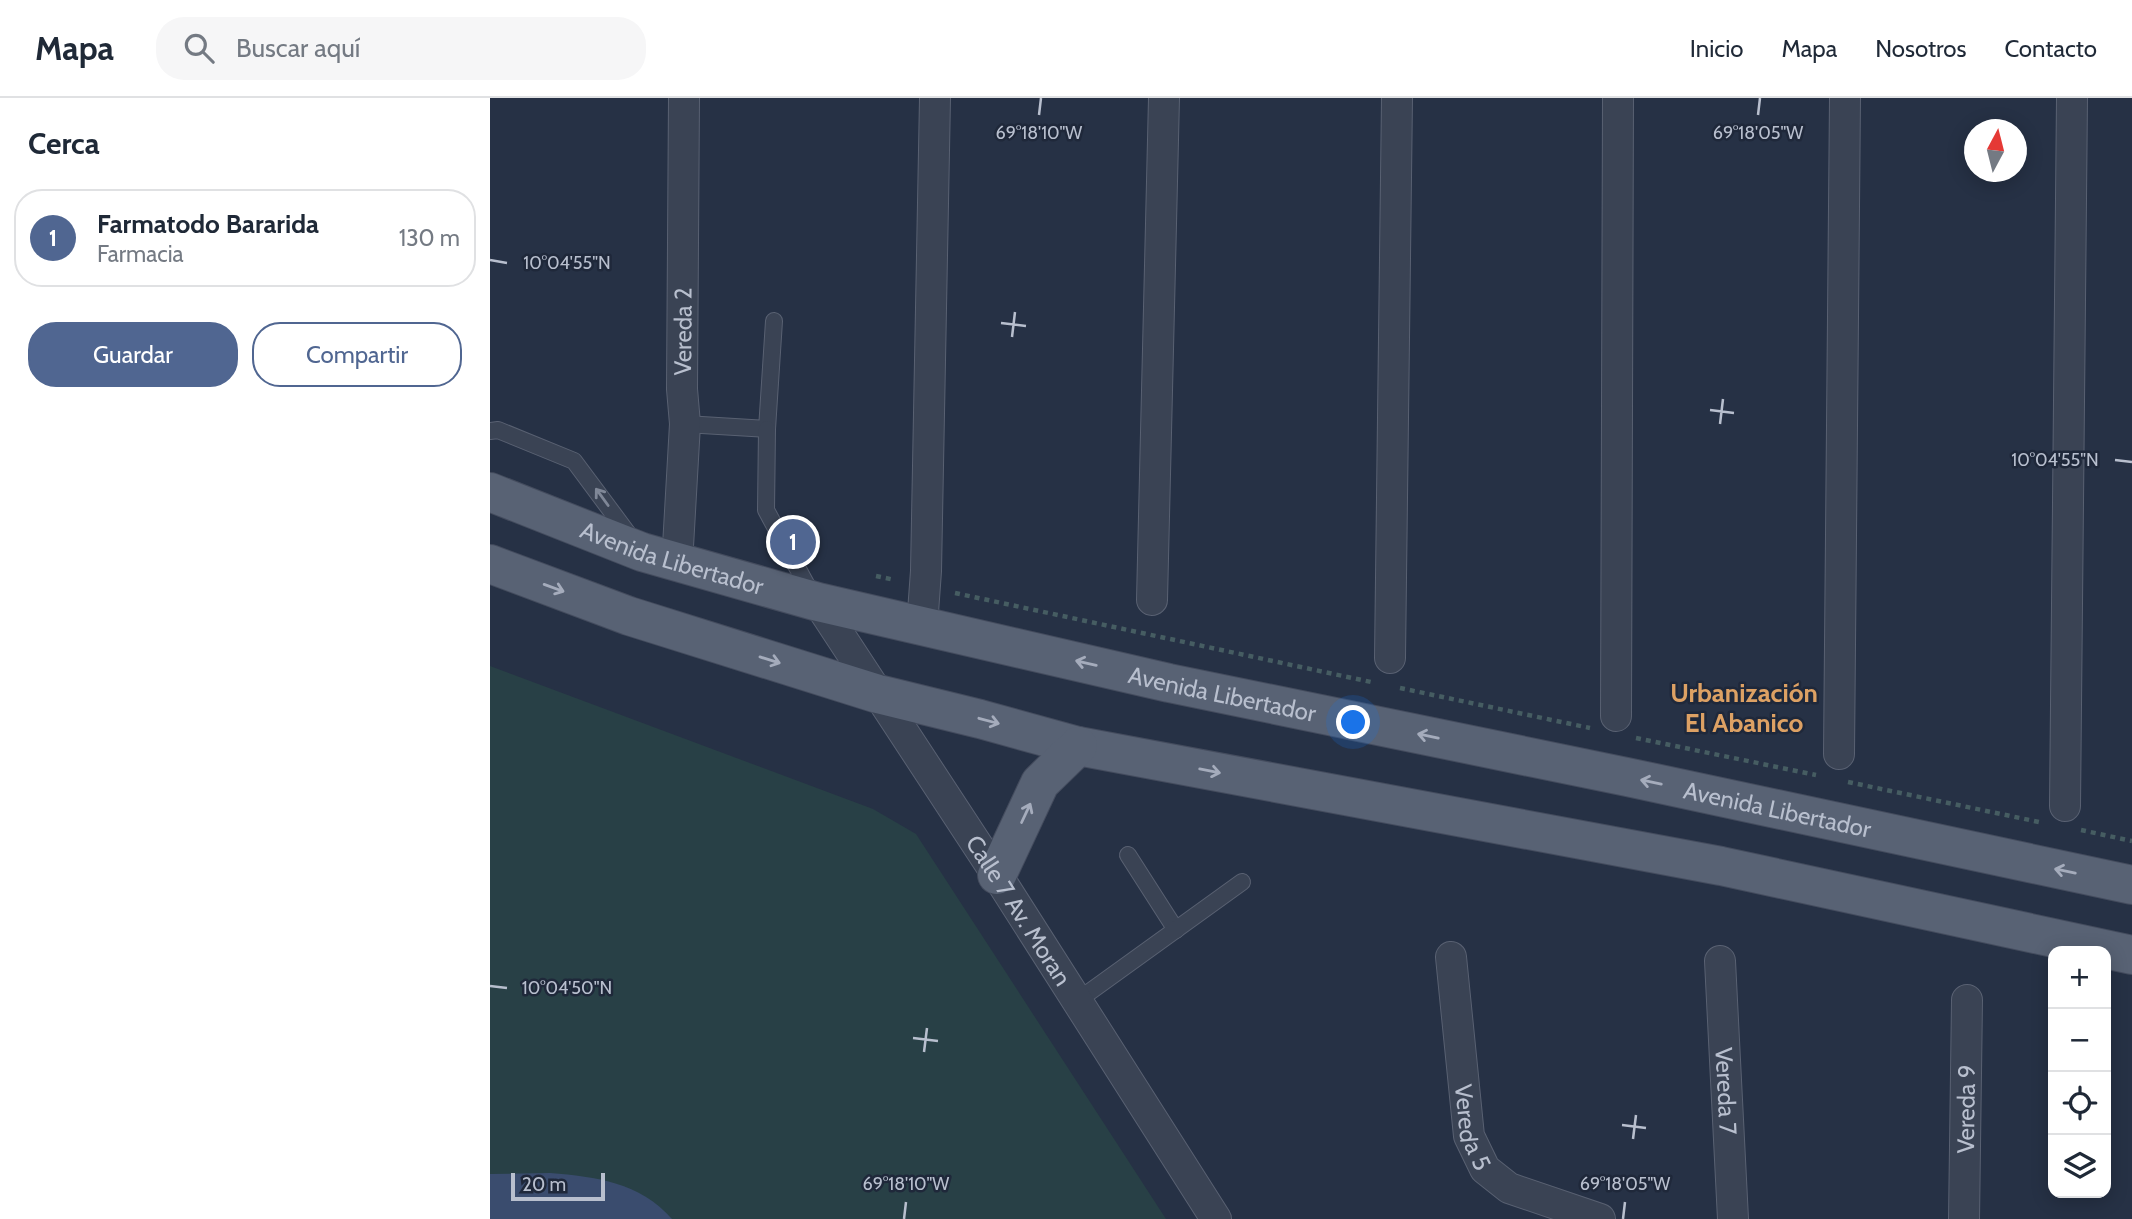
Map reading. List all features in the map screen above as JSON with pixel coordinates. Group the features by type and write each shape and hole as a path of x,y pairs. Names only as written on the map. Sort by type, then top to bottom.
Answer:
{"main road":[{"name":"Avenida Libertador","path":"490,492 677,564 818,602 1169,683 1614,774 2132,886"},
{"path":"490,564 629,616 878,694 1078,746 1721,866 2132,955"},
{"path":"998,875 1040,783 1078,746"}],"street":[{"name":"Vereda 2","path":"677,564 685,424 682,389 684,98"},
{"path":"922,626 935,98"},
{"path":"1152,600 1164,98"},
{"path":"1390,658 1397,98"},
{"path":"1613,727 1618,98"},
{"path":"1842,768 1845,98"},
{"path":"2060,819 2072,98"},
{"name":"Calle 7 Av. Moran","path":"818,602 998,875 1216,1219"},
{"name":"Vereda 5","path":"1451,957 1469,1136 1485,1169 1509,1188 1600,1219"},
{"name":"Vereda 7","path":"1720,961 1733,1219"},
{"name":"Vereda 9","path":"1964,1219 1967,1000"}],"lane":[{"path":"775,321 767,429 766,510 807,587 818,602"},
{"path":"685,424 767,429"},
{"path":"490,431 498,430 575,461 642,552"},
{"path":"1128,855 1176,930"},
{"path":"1077,1001 1242,882"}],"path":[{"path":"875,576 1373,682"},
{"path":"1399,688 1613,727 1818,776"},
{"path":"1842,768 2060,819 2132,841"}],"green space":[{"path":"490,666 873,809 916,834 1166,1219 490,1219"}],"water":[{"path":"550,1173 601,1180 631,1189 646,1197 672,1219 490,1219 490,1174"}],"place":[{"name":"Farmatodo Bararida","path":"793,542"}],"district":[{"name":"Urbanización El Abanico","path":"1744,708"}]}
